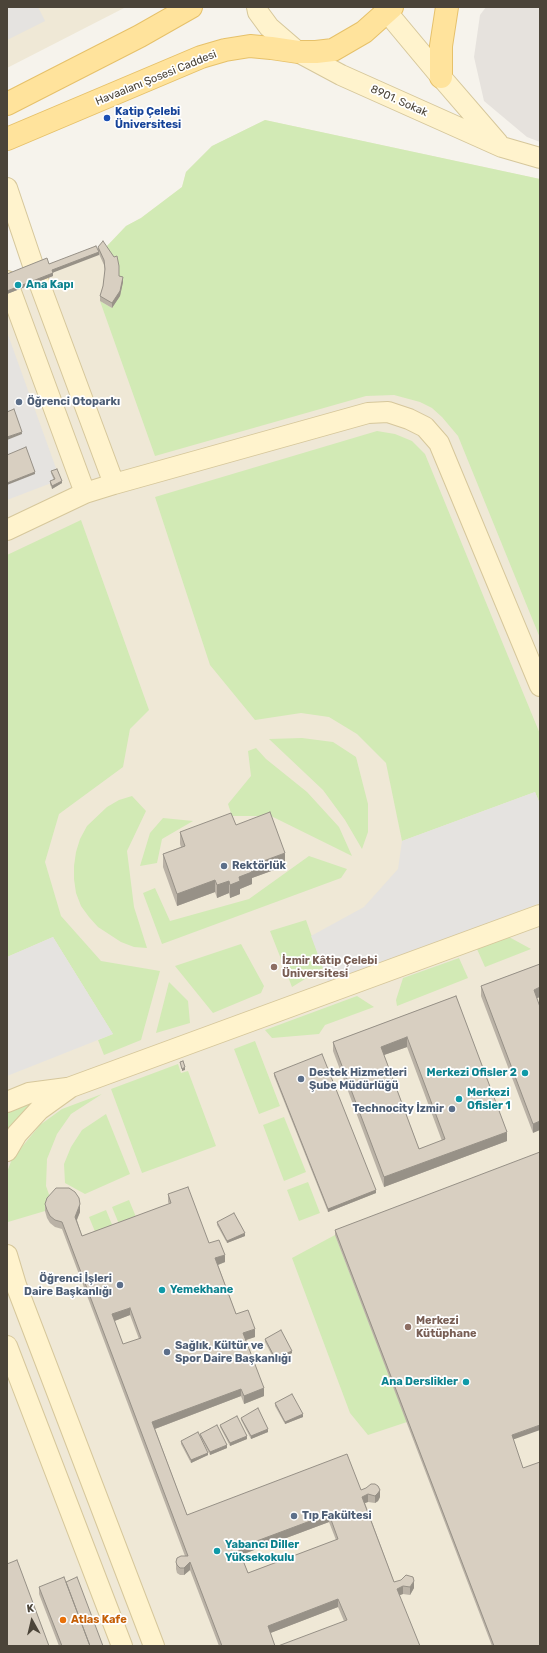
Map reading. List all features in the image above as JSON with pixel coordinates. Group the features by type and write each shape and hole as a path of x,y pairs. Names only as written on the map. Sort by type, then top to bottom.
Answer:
{"main road":[{"path":"7,104 140,36 191,7"},
{"path":"442,77 441,46 447,7"},
{"name":"Havaalanı Şosesi Caddesi","path":"7,139 201,57 225,50 250,46 298,52 333,50 364,32 388,8"}],"street":[{"name":"8901. Sokak","path":"257,7 258,12 269,27 298,52 341,75 502,147 540,158"},
{"path":"388,8 442,77 502,147"},
{"path":"7,188 37,277 114,484"},
{"path":"7,281 85,494"},
{"path":"7,530 85,494 114,484 368,413 388,412 409,419 425,427 439,443 540,686"},
{"path":"7,1102 29,1093 71,1087 540,915"},
{"path":"7,1151 17,1134 39,1110 71,1087"},
{"path":"7,1255 16,1285 154,1646"},
{"path":"7,1346 122,1646"}],"shaded area":[{"path":"7,7 126,7 7,68"},
{"path":"7,7 38,7 45,21 7,40"},
{"path":"486,7 540,7 540,142 527,137 484,101 474,57 480,15"},
{"name":"İzmir Kâtip Çelebi Üniversitesi","path":"265,120 540,179 540,1646 7,1646 7,287 107,246 126,226 141,218 182,187 186,172 212,146"},
{"name":"Öğrenci Otoparkı","path":"7,332 57,471 54,482 7,500"},
{"path":"535,792 540,804 540,903 329,984 311,936 364,907 398,869 402,841"},
{"path":"53,937 113,1034 7,1076 7,957"}],"green space":[{"path":"265,120 540,179 540,638 458,436 442,417 432,408 420,402 394,395 366,396 155,456 100,301 112,308 119,281 107,246 126,226 141,218 182,187 186,172 212,146"},
{"path":"377,431 395,434 412,441 425,454 540,734 540,804 535,792 402,841 386,763 357,734 329,717 301,713 255,720 210,665 155,497"},
{"path":"81,520 149,710 130,729 123,767 59,814 45,862 61,916 101,961 160,971 141,1040 104,1055 98,1040 113,1034 53,937 7,957 7,555"},
{"path":"302,738 333,742 356,757 368,804 368,832 362,849 345,820 323,790 269,739"},
{"path":"256,748 266,759 307,792 339,827 352,856 271,816 232,816 228,804 251,776 248,751"},
{"path":"132,796 146,811 127,851 134,907 147,948 134,947 121,942 98,927 81,906 76,893 74,879 76,852 80,839 87,826 107,807 119,800"},
{"path":"163,818 193,821 162,839 157,863 140,866 150,833"},
{"path":"309,856 347,869 341,878 162,944 143,893 155,888 170,921 249,899"},
{"path":"306,920 323,968 292,987 270,931"},
{"path":"509,937 531,949 485,967 477,949"},
{"path":"241,944 264,986 261,993 213,1013 175,966"},
{"path":"459,958 468,978 397,1006 396,1000 403,978"},
{"path":"169,982 188,1001 190,1023 156,1033"},
{"path":"357,996 374,1007 325,1025 319,1034 272,1038 265,1030"},
{"path":"255,1041 280,1106 259,1114 234,1049"},
{"path":"178,1064 181,1073 188,1071 216,1146 142,1173 111,1089"},
{"path":"102,1094 71,1114 57,1134 47,1159 46,1186 51,1200 45,1211 8,1222 7,1172 12,1159 40,1125 62,1109"},
{"path":"41,1096 7,1140 7,1108"},
{"path":"106,1114 130,1174 85,1194 65,1183 64,1164 71,1147 82,1130"},
{"path":"284,1117 306,1172 284,1181 263,1125"},
{"path":"308,1182 320,1213 299,1221 287,1190"},
{"path":"129,1200 136,1217 119,1224 112,1207"},
{"path":"106,1210 113,1227 96,1234 89,1217"},
{"path":"335,1235 407,1422 368,1435 350,1413 292,1258"}],"building":[{"path":"103,241 114,257 117,256 119,276 123,277 120,291 112,303 100,296 105,269 104,260 98,247"},
{"path":"96,246 99,252 52,270 53,273 7,291 7,274 47,258 49,264"},
{"path":"14,409 22,432 7,437 7,412"},
{"path":"26,447 35,472 7,483 7,455"},
{"path":"57,469 62,481 52,486 50,481 55,479 51,471"},
{"name":"Rektörlük","path":"270,812 285,853 250,866 252,872 239,877 240,881 230,885 229,881 217,885 215,880 177,894 163,854 185,846 180,832 231,813 236,825"},
{"name":"Merkezi Ofisler 2","path":"540,964 540,987 534,990 540,1007 540,1121 533,1124 481,986"},
{"name":"Merkezi Ofisler 1","path":"456,996 507,1132 384,1177 333,1042","holes":["407,1037 445,1139 419,1149 381,1047"]},
{"path":"322,1054 376,1190 328,1209 274,1073"},
{"path":"183,1061 185,1067 182,1069 180,1062"},
{"name":"Ana Derslikler","path":"540,1152 540,1425 512,1435 523,1468 540,1462 540,1646 494,1646 335,1230"},
{"path":"188,1187 209,1243 219,1240 225,1255 215,1258 236,1314 248,1310 255,1329 243,1333 264,1388 244,1396 241,1389 152,1422 187,1515 347,1454 361,1490 371,1484 375,1484 380,1490 375,1496 368,1494 362,1497 394,1582 401,1580 406,1575 413,1577 414,1581 410,1587 403,1586 397,1589 420,1646 278,1646 347,1620 338,1599 268,1626 275,1646 222,1646 190,1562 184,1568 180,1568 177,1565 177,1558 181,1556 188,1556 62,1222 55,1220 50,1216 45,1204 47,1198 56,1188 69,1188 75,1192 79,1198 80,1204 75,1217 82,1236 171,1203 168,1194","holes":["130,1308 141,1338 123,1344 112,1314","329,1514 338,1539 248,1573 238,1548"]},
{"path":"234,1213 245,1233 227,1241 217,1222"},
{"path":"281,1330 292,1351 275,1358 265,1339"},
{"path":"292,1394 303,1414 285,1422 275,1403"},
{"path":"258,1408 268,1429 251,1436 241,1418"},
{"path":"237,1416 247,1436 230,1443 220,1425"},
{"path":"217,1425 227,1445 210,1452 200,1434"},
{"path":"198,1432 208,1453 191,1460 181,1441"},
{"path":"17,1560 49,1646 7,1646 7,1564"},
{"name":"Atlas Kafe","path":"64,1577 90,1646 62,1646 39,1587"},
{"path":"77,1577 103,1646 90,1646 66,1582"}],"place":[{"name":"Katip Çelebi Üniversitesi","path":"107,118"},
{"name":"Ana Kapı","path":"18,285"},
{"name":"Öğrenci Otoparkı","path":"19,402"},
{"name":"Rektörlük","path":"224,866"},
{"name":"İzmir Kâtip Çelebi Üniversitesi","path":"274,967"},
{"name":"Merkezi Ofisler 2","path":"525,1073"},
{"name":"Destek Hizmetleri Şube Müdürlüğü","path":"301,1079"},
{"name":"Merkezi Ofisler 1","path":"459,1099"},
{"name":"Technocity İzmir","path":"452,1109"},
{"name":"Öğrenci İşleri Daire Başkanlığı","path":"120,1285"},
{"name":"Yemekhane","path":"162,1290"},
{"name":"Merkezi Kütüphane","path":"408,1327"},
{"name":"Sağlık, Kültür ve Spor Daire Başkanlığı","path":"167,1352"},
{"name":"Ana Derslikler","path":"466,1382"},
{"name":"Tıp Fakültesi","path":"294,1516"},
{"name":"Yabancı Diller Yüksekokulu","path":"217,1551"},
{"name":"Atlas Kafe","path":"63,1620"}]}
